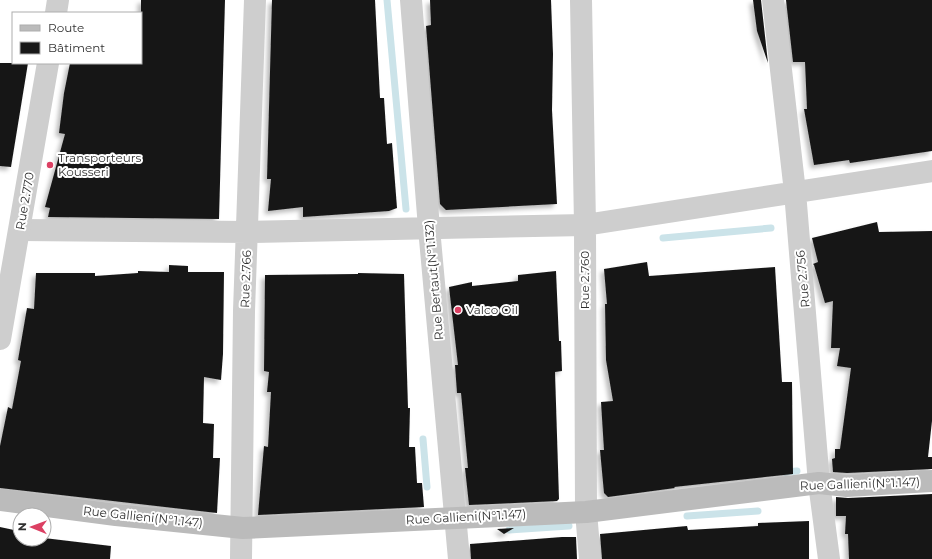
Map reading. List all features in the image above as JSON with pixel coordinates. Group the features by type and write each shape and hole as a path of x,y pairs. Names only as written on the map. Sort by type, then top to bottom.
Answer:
{"main road":[{"name":"Rue Gallieni(N°1.147)","path":"0,500 116,515 243,528 586,512 819,483 847,486 932,482"}],"street":[{"path":"56,12 58,0"},
{"name":"Rue 2.766","path":"241,559 243,528 244,311 248,232 255,0"},
{"name":"Rue Bertaut(N°1.132)","path":"411,0 429,228 459,559"},
{"name":"Rue 2.760","path":"581,0 585,225 586,512 590,559"},
{"name":"Rue 2.756","path":"773,0 796,192 819,483 830,559"},
{"name":"Rue 2.770","path":"0,339 48,64"},
{"path":"20,230 248,232 585,225 932,171"}],"building":[{"path":"141,0 225,0 219,219 48,217 50,208 45,207 65,134 59,133 64,93 70,64 142,64"},
{"path":"272,0 375,0 380,98 384,98 387,144 392,143 397,208 389,211 303,217 303,207 268,211 271,179 267,179"},
{"path":"430,0 551,0 553,54 552,110 557,204 446,210 440,204 426,26 431,25"},
{"path":"753,0 761,0 768,63 757,31"},
{"path":"786,0 932,0 932,151 850,163 849,160 814,165 804,109 807,109 805,62 793,62"},
{"path":"0,63 28,64 11,167 0,166"},
{"path":"877,222 879,232 932,231 932,421 928,457 932,457 932,469 847,473 833,472 832,459 835,458 835,449 840,449 851,368 837,366 840,348 831,348 833,301 825,303 813,264 818,262 812,238"},
{"path":"647,262 649,276 775,267 782,382 792,382 793,474 674,487 675,488 608,497 604,493 600,450 604,450 601,402 613,401 606,360 605,304 607,304 604,269"},
{"path":"169,265 188,266 188,272 224,272 223,354 221,380 204,377 203,423 214,424 213,458 220,458 217,513 0,488 0,446 8,407 12,409 21,361 18,360 27,308 34,309 36,273 95,273 95,276 138,273 138,271 169,272"},
{"path":"556,271 562,371 555,372 559,499 557,501 469,505 465,468 468,468 461,393 457,393 455,365 458,365 449,287 472,282 472,286 518,281 518,275"},
{"path":"358,273 404,274 408,408 410,408 409,447 415,447 417,483 422,483 424,507 258,515 264,446 268,447 271,392 267,392 269,372 264,371 265,275"},
{"path":"932,494 932,559 849,559 848,534 845,534 846,516 836,516 836,497 848,498"},
{"path":"809,521 809,559 602,559 600,534 687,526 688,530 758,526 758,523"},
{"path":"0,527 12,530 12,547 52,547 52,539 111,546 110,559 0,559"},
{"path":"514,528 504,534 497,529"},
{"path":"576,537 577,559 471,559 470,544"}],"waterway":[{"path":"387,0 406,209"},
{"path":"663,238 771,228"},
{"path":"423,439 427,487"},
{"path":"785,472 797,471"},
{"path":"687,516 758,511"},
{"path":"509,530 569,526"}],"place":[{"name":"Transporteurs Kousseri","path":"50,165"},
{"name":"Valco Oil","path":"458,310"}]}
